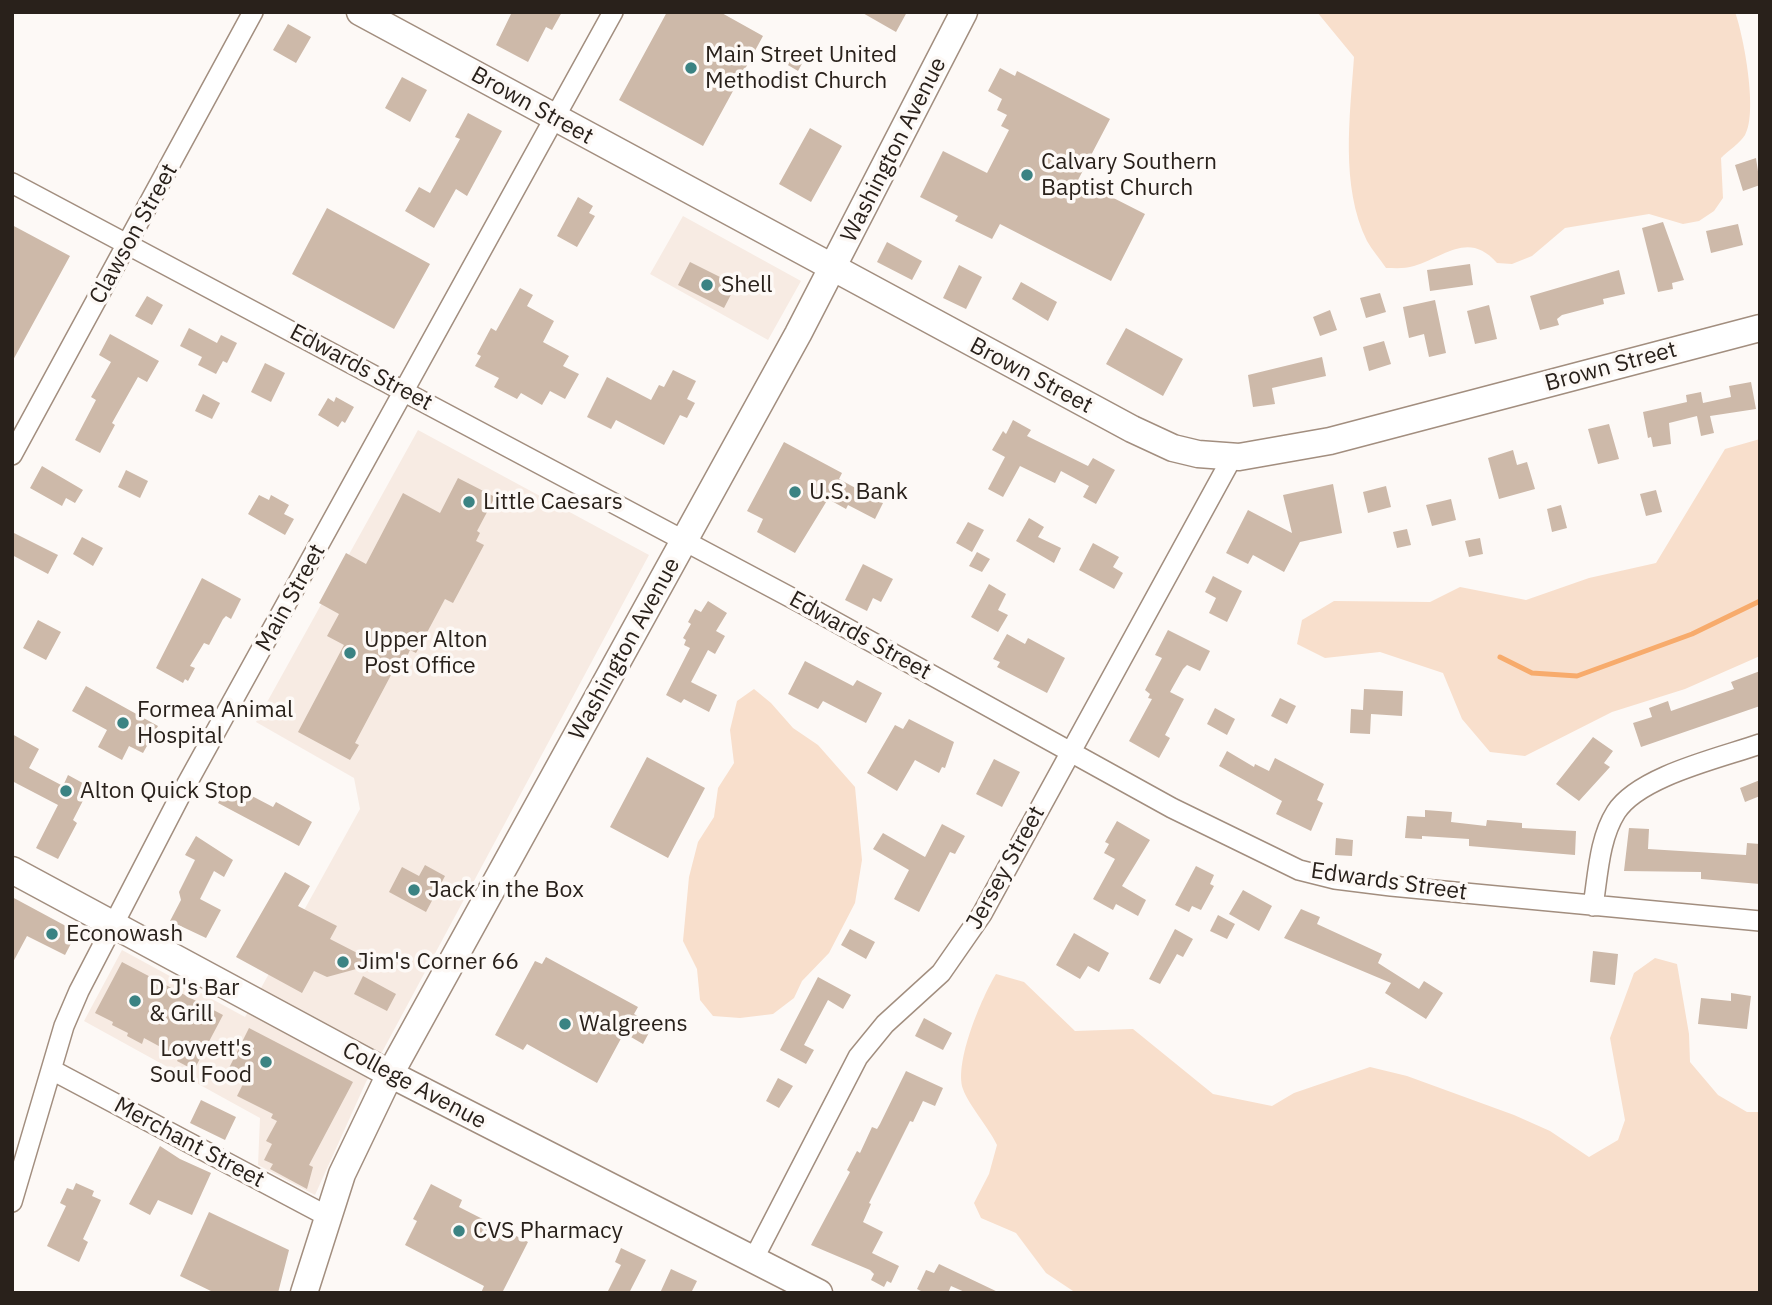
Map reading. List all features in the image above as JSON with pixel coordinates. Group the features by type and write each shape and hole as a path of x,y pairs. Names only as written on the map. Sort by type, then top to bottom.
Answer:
{"main road":[{"name":"Brown Street","path":"360,12 832,270 1132,429 1172,448 1198,454 1233,456 1330,441 1760,328"},
{"name":"Washington Avenue","path":"304,1293 327,1216 358,1139 390,1074 832,270 964,12"},
{"name":"College Avenue","path":"12,870 390,1074 819,1293"}],"street":[{"name":"Clawson Street","path":"12,455 253,12"},
{"name":"Main Street","path":"12,1202 68,1016 114,924 179,798 613,12"},
{"name":"Edwards Street","path":"12,183 405,391 1246,846 1316,875 1391,886 1760,921"},
{"name":"Jersey Street","path":"753,1260 858,1057 884,1024 942,972 960,950 1072,752 1233,456"},
{"path":"1593,906 1608,829 1628,798 1644,787 1687,769 1760,744"},
{"name":"Merchant Street","path":"52,1070 327,1216"}],"shaded area":[{"path":"1317,12 1735,12 1746,56 1750,110 1745,135 1721,158 1723,198 1714,211 1699,221 1683,224 1649,214 1565,228 1532,256 1512,264 1497,263 1487,254 1467,247 1411,267 1386,268 1367,241 1353,197 1349,127 1354,57"},
{"path":"683,216 801,281 768,340 650,274"},
{"path":"418,430 649,555 366,1082 315,1195 258,1165 260,1118 84,1021 122,950 245,1017 360,809 354,778 256,722"},
{"path":"1760,439 1760,656 1685,689 1612,712 1525,756 1490,752 1462,719 1443,673 1380,652 1325,658 1297,644 1302,620 1334,601 1430,602 1460,587 1526,600 1589,578 1656,563 1725,449"},
{"path":"754,689 771,703 793,728 818,745 855,787 862,860 855,903 829,953 802,981 794,998 773,1014 740,1018 713,1016 700,1000 697,969 683,941 689,877 698,842 714,817 718,788 734,763 730,730 737,701"},
{"path":"1655,958 1677,964 1689,1034 1690,1062 1718,1095 1747,1112 1760,1112 1760,1293 1076,1293 1046,1273 1016,1233 981,1218 974,1203 989,1174 997,1145 963,1089 962,1063 977,1013 996,974 1024,982 1075,1031 1133,1029 1213,1094 1272,1106 1294,1093 1370,1067 1407,1076 1514,1115 1550,1131 1589,1157 1618,1140 1625,1120 1610,1038 1634,973"}],"building":[{"path":"512,12 562,12 552,30 546,27 528,62 496,45"},
{"name":"Main Street United Methodist Church","path":"667,12 720,12 763,36 703,146 619,100"},
{"path":"861,12 907,12 896,32"},
{"path":"288,24 311,37 296,63 273,50"},
{"path":"788,49 805,58 798,71 781,61"},
{"name":"Calvary Southern Baptist Church","path":"1000,68 1015,76 1017,71 1110,119 1078,180 1145,214 1111,281 1000,224 992,239 955,221 958,216 920,197 943,151 987,173 1009,130 1001,126 1007,115 997,110 1002,99 988,91"},
{"path":"402,77 427,90 410,122 385,108"},
{"path":"468,113 502,131 467,196 456,189 434,228 405,211 419,187 430,193 460,139 455,137"},
{"path":"810,128 842,146 811,202 779,184"},
{"path":"1756,158 1760,185 1743,191 1735,165"},
{"path":"578,197 593,206 589,213 595,216 577,247 557,236"},
{"path":"327,208 430,264 394,329 292,274"},
{"path":"1663,222 1684,280 1672,283 1673,289 1658,292 1642,228"},
{"path":"1738,224 1743,245 1711,253 1706,231"},
{"path":"12,225 70,256 12,362"},
{"path":"887,242 922,261 912,280 877,262"},
{"name":"Shell","path":"690,262 736,285 724,308 678,285"},
{"path":"1470,264 1473,285 1430,291 1427,270"},
{"path":"959,265 982,277 966,309 943,298"},
{"path":"1619,270 1625,294 1603,299 1604,304 1562,315 1557,319 1559,325 1540,330 1530,296"},
{"path":"1021,282 1057,302 1048,321 1012,299"},
{"path":"520,288 533,295 527,306 554,321 543,342 569,356 563,366 579,374 565,399 550,391 542,405 521,393 517,399 494,387 499,378 475,366 481,356 477,354 491,328 496,331"},
{"path":"1380,293 1386,312 1366,318 1360,298"},
{"path":"147,296 163,305 152,325 135,316"},
{"path":"1435,300 1446,353 1429,357 1424,334 1409,338 1403,307"},
{"path":"1489,305 1497,339 1475,344 1467,311"},
{"path":"1330,310 1337,330 1320,336 1313,317"},
{"path":"189,328 217,343 221,335 237,343 227,363 223,361 216,374 198,365 202,357 180,346"},
{"path":"1126,328 1183,359 1163,396 1106,364"},
{"path":"110,334 159,361 147,382 138,377 112,423 115,425 100,453 75,440 96,400 91,397 111,362 99,355"},
{"path":"1384,341 1391,364 1369,371 1363,347"},
{"path":"1322,357 1326,376 1272,388 1275,404 1253,407 1248,375"},
{"path":"265,363 285,373 271,402 251,392"},
{"path":"673,370 696,381 687,399 695,403 687,418 680,415 664,445 616,420 611,429 587,417 607,377 651,400 659,385 664,387"},
{"path":"1751,382 1756,409 1710,416 1714,433 1701,436 1697,416 1669,423 1671,444 1653,447 1651,437 1648,438 1643,412 1687,402 1686,395 1701,392 1703,403 1731,397 1729,386"},
{"path":"203,394 220,403 212,419 195,411"},
{"path":"336,397 354,407 345,423 342,421 338,427 318,415 328,398 334,402"},
{"path":"1013,420 1031,430 1027,436 1088,466 1093,458 1115,470 1096,504 1083,497 1089,486 1061,471 1055,483 1020,466 1003,497 988,489 1005,457 992,450 1003,431 1006,434"},
{"path":"1609,424 1619,459 1598,464 1588,429"},
{"name":"U.S. Bank","path":"784,442 842,473 839,479 883,503 875,519 848,505 846,509 828,499 795,553 757,532 763,519 747,511"},
{"path":"1513,450 1517,465 1527,462 1535,489 1499,499 1488,458"},
{"path":"42,466 83,490 75,503 66,498 62,506 30,488"},
{"path":"126,470 148,481 140,498 118,487"},
{"path":"458,478 495,497 477,531 480,533 476,541 484,545 453,603 445,599 416,653 410,650 404,663 399,660 355,743 359,745 350,760 298,732 344,645 327,636 339,614 319,603 346,553 366,564 403,493 440,513"},
{"path":"1333,484 1342,533 1300,542 1284,572 1253,555 1248,564 1226,553 1248,510 1292,533 1283,495"},
{"path":"1386,486 1391,507 1368,513 1363,492"},
{"path":"1656,490 1662,512 1646,516 1640,494"},
{"path":"259,495 269,500 271,495 289,505 284,514 294,519 285,535 248,514"},
{"path":"1451,499 1456,520 1432,526 1426,505"},
{"path":"1561,505 1567,528 1552,532 1547,509"},
{"path":"1029,518 1044,527 1038,537 1061,548 1054,563 1016,541"},
{"path":"968,522 984,530 972,552 956,543"},
{"path":"1407,529 1411,545 1397,548 1393,532"},
{"path":"12,532 58,555 48,574 12,555"},
{"path":"82,537 103,548 93,566 73,554"},
{"path":"1480,538 1483,554 1469,557 1465,541"},
{"path":"1093,543 1119,557 1113,567 1123,573 1114,589 1079,570"},
{"path":"977,552 990,559 982,572 969,566"},
{"path":"863,564 893,579 881,602 873,598 867,611 845,600"},
{"path":"1213,576 1242,591 1227,622 1209,613 1216,598 1205,592"},
{"path":"202,578 241,599 231,619 226,616 209,645 204,643 190,666 195,668 188,681 185,679 183,683 156,668"},
{"path":"989,584 1006,594 998,610 1008,615 998,632 971,617"},
{"path":"708,601 727,613 716,631 725,636 715,654 708,650 691,682 717,695 709,712 684,699 681,703 666,695 690,648 684,645 686,640 683,638 691,624 688,622 695,609 701,612"},
{"path":"38,620 61,632 46,660 23,648"},
{"path":"1168,630 1210,651 1200,671 1187,665 1170,692 1184,699 1165,735 1170,738 1159,758 1129,741 1152,699 1148,698 1150,694 1145,690 1162,658 1155,655"},
{"path":"1007,634 1025,644 1028,638 1065,658 1047,693 997,667 1000,662 993,659"},
{"path":"805,661 853,686 857,680 882,693 866,723 823,701 818,709 788,694"},
{"path":"1760,671 1760,706 1641,747 1633,723 1652,717 1649,708 1668,701 1671,711 1734,689 1731,682"},
{"name":"Formea Animal Hospital","path":"86,686 158,726 143,753 129,746 122,760 98,747 107,730 72,711"},
{"path":"1364,689 1403,691 1402,716 1371,714 1370,734 1350,733 1351,709 1363,710"},
{"path":"1280,698 1296,706 1287,724 1271,716"},
{"path":"1215,708 1235,719 1227,735 1207,724"},
{"path":"909,719 954,742 945,768 942,767 939,773 915,760 897,791 867,773 895,725 903,729"},
{"path":"12,734 39,749 29,768 63,786 68,775 90,787 73,820 77,823 58,859 36,848 58,805 12,781"},
{"path":"1593,737 1613,751 1604,763 1610,767 1579,801 1556,784"},
{"path":"1227,751 1254,767 1255,764 1269,771 1275,758 1324,784 1317,800 1323,803 1311,831 1276,814 1282,801 1219,766"},
{"path":"647,757 705,788 668,858 610,827"},
{"path":"994,759 1020,772 1002,807 976,794"},
{"path":"1760,780 1760,796 1745,802 1740,788"},
{"path":"229,784 273,807 276,802 312,822 299,846 218,803"},
{"path":"1425,810 1452,812 1451,822 1486,826 1487,820 1522,823 1522,828 1576,831 1575,855 1469,846 1469,839 1422,836 1422,839 1405,838 1407,816 1425,817"},
{"path":"1117,821 1150,840 1122,886 1146,900 1138,916 1116,904 1113,910 1093,899 1115,859 1104,853 1109,844 1105,842"},
{"path":"942,824 965,836 955,854 950,852 919,912 894,899 909,870 873,849 883,833 925,857"},
{"path":"1629,828 1649,829 1648,849 1746,855 1747,843 1760,844 1760,884 1701,879 1701,872 1624,871"},
{"path":"196,836 233,860 224,877 214,871 200,899 221,910 206,938 170,921 181,900 179,892 195,860 185,855"},
{"path":"1336,838 1353,840 1352,856 1335,855"},
{"name":"Jack in the Box","path":"425,865 445,876 426,912 389,892 402,867 419,876"},
{"path":"1196,866 1214,875 1210,884 1214,886 1201,910 1192,906 1189,912 1175,905"},
{"path":"285,872 310,886 298,906 337,926 330,939 365,957 360,968 327,977 314,971 302,993 236,957"},
{"path":"1243,890 1272,906 1259,931 1229,914"},
{"path":"12,897 77,932 65,955 27,936 12,964"},
{"path":"1301,909 1320,917 1317,924 1382,954 1378,963 1419,989 1424,981 1443,993 1426,1019 1385,993 1391,983 1284,938"},
{"path":"1218,915 1235,924 1227,939 1210,931"},
{"path":"850,929 875,942 866,959 841,945"},
{"path":"1175,929 1193,939 1183,957 1177,954 1160,984 1149,979"},
{"path":"1074,933 1109,953 1099,972 1088,966 1080,979 1056,965"},
{"path":"1593,951 1618,954 1615,985 1590,982"},
{"name":"Walgreens","path":"546,957 638,1007 634,1014 653,1025 643,1044 624,1033 597,1083 527,1044 523,1050 495,1035 535,961 542,964"},
{"path":"122,962 223,1015 194,1070 177,1061 179,1057 144,1038 142,1044 127,1036 128,1033 112,1025 113,1022 95,1013"},
{"name":"Jim's Corner 66","path":"363,976 396,994 387,1011 354,994"},
{"path":"818,977 851,995 843,1009 828,1000 804,1045 814,1050 806,1064 780,1050"},
{"path":"1731,993 1751,996 1747,1029 1698,1024 1701,998 1731,1001"},
{"path":"924,1018 952,1033 943,1050 915,1036"},
{"path":"249,1028 353,1082 309,1165 313,1167 307,1189 270,1169 273,1164 264,1160 272,1144 266,1141 277,1121 271,1118 273,1114 237,1096 246,1078 229,1068"},
{"path":"906,1071 943,1088 935,1106 923,1101 913,1122 910,1121 869,1203 871,1204 863,1222 883,1232 872,1253 899,1266 891,1283 887,1281 884,1287 871,1280 874,1274 870,1270 811,1245 850,1172 847,1170 857,1151 860,1153 872,1127 877,1129"},
{"path":"778,1078 793,1086 779,1108 766,1101"},
{"path":"201,1100 236,1117 225,1140 190,1123"},
{"path":"160,1146 180,1159 211,1173 192,1215 158,1200 150,1215 129,1204"},
{"path":"76,1183 94,1191 92,1196 101,1200 83,1239 88,1242 79,1262 47,1246 66,1206 60,1203 67,1188 73,1190"},
{"name":"CVS Pharmacy","path":"431,1184 462,1200 459,1207 528,1242 502,1293 481,1293 484,1286 405,1245 417,1221 413,1219"},
{"path":"209,1212 289,1250 278,1293 215,1293 180,1276"},
{"path":"621,1248 646,1260 629,1293 607,1293 621,1265 615,1262"},
{"path":"939,1264 1000,1293 967,1293 951,1286 948,1293 925,1293 917,1289 926,1270 934,1273"},
{"path":"671,1269 697,1281 691,1293 660,1293"}],"waterway":[{"path":"1500,657 1532,673 1577,676 1692,634 1760,601"}],"place":[{"name":"Main Street United Methodist Church","path":"691,68"},
{"name":"Calvary Southern Baptist Church","path":"1027,175"},
{"name":"Shell","path":"707,285"},
{"name":"U.S. Bank","path":"795,492"},
{"name":"Little Caesars","path":"469,502"},
{"name":"Upper Alton Post Office","path":"350,653"},
{"name":"Formea Animal Hospital","path":"123,723"},
{"name":"Alton Quick Stop","path":"66,791"},
{"name":"Jack in the Box","path":"414,890"},
{"name":"Econowash","path":"52,934"},
{"name":"Jim's Corner 66","path":"343,962"},
{"name":"D J's Bar & Grill","path":"135,1001"},
{"name":"Walgreens","path":"565,1024"},
{"name":"Lovvett's Soul Food","path":"266,1062"},
{"name":"CVS Pharmacy","path":"459,1231"}]}
